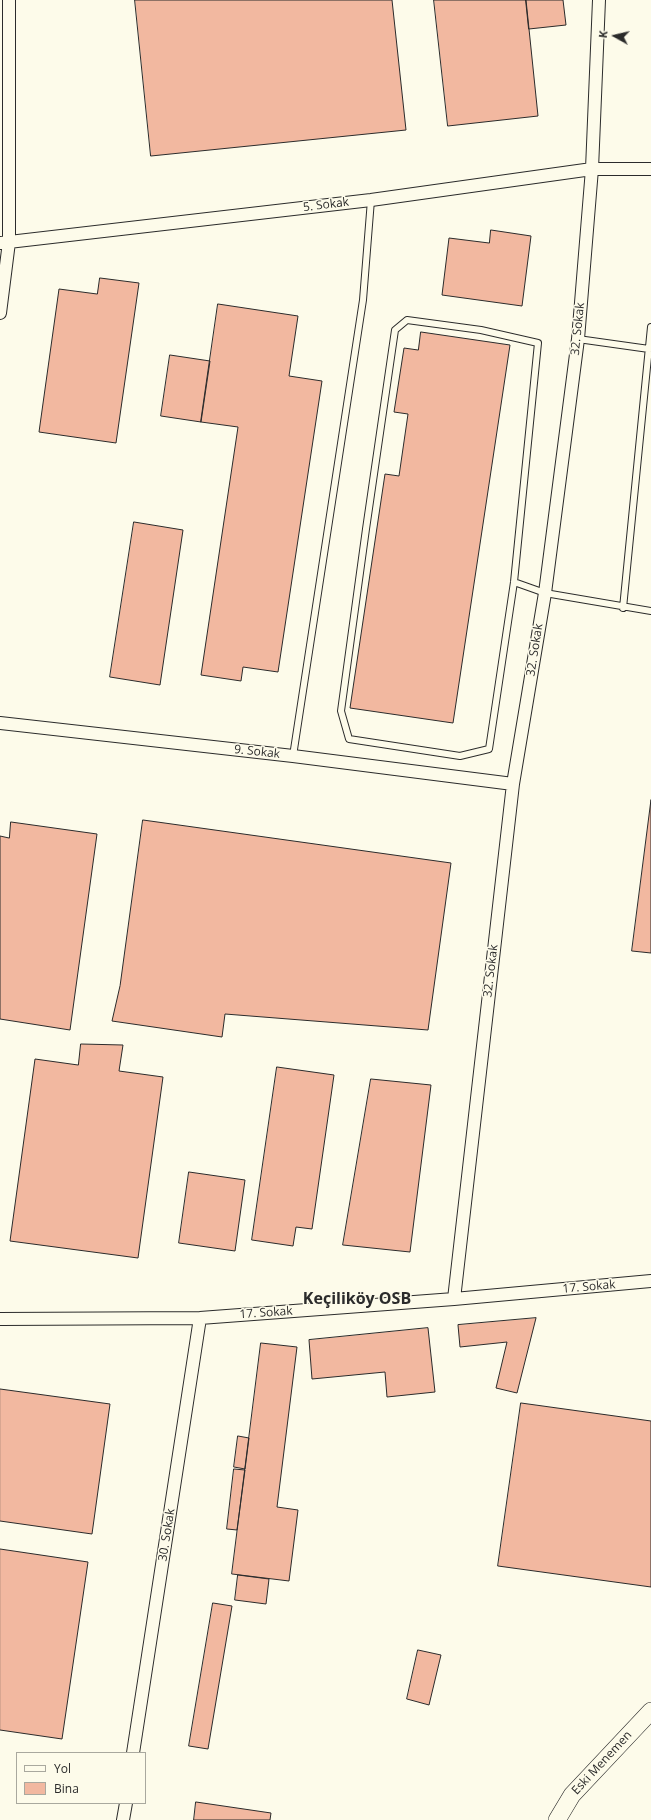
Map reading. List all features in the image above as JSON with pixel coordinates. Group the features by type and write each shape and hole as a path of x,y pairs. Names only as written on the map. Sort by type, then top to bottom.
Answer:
{"street":[{"path":"0,314 4,242 9,0"},
{"name":"32. Sokak","path":"454,1299 513,784 545,593 578,339 592,169 599,0"},
{"name":"5. Sokak","path":"4,242 371,200 592,169 651,169"},
{"name":"9. Sokak","path":"0,723 293,756 513,784"},
{"name":"17. Sokak","path":"0,1319 200,1318 454,1299 651,1281"},
{"name":"30. Sokak","path":"133,1752 200,1318"},
{"name":"Eski Menemen","path":"557,1820 572,1795 651,1711"},
{"path":"123,1820 126,1804"}],"lane":[{"path":"293,756 363,300 371,200"},
{"path":"407,320 481,330 538,343 514,582 489,749 460,756 348,739 342,711 366,529 395,330 407,320"},
{"path":"623,608 651,327"},
{"path":"578,339 649,349"},
{"path":"514,582 545,593 651,612"}],"building":[{"path":"135,0 392,0 406,130 151,156"},
{"path":"434,0 526,0 538,116 448,126"},
{"path":"526,0 563,0 566,25 529,29"},
{"path":"491,230 531,236 522,306 442,295 449,238 489,243"},
{"path":"100,278 139,283 116,443 39,432 59,289 97,294"},
{"path":"218,304 298,316 289,376 322,381 278,672 243,667 241,681 201,675 238,427 201,422"},
{"path":"421,332 510,345 453,723 350,708 385,474 399,476 408,414 394,412 404,348 418,350"},
{"path":"170,355 210,361 201,422 161,416"},
{"path":"134,522 183,530 160,685 110,677"},
{"path":"651,800 651,953 632,951"},
{"path":"143,820 451,863 428,1030 225,1014 222,1037 112,1021 120,986"},
{"path":"11,822 97,834 70,1030 0,1019 0,836 9,838"},
{"path":"81,1044 123,1045 119,1071 163,1077 138,1258 10,1241 35,1059 78,1065"},
{"path":"277,1067 334,1075 312,1229 296,1227 293,1246 252,1240"},
{"path":"371,1079 431,1085 410,1252 343,1245"},
{"path":"189,1172 245,1180 235,1251 179,1243"},
{"path":"536,1318 517,1393 496,1388 507,1342 460,1347 458,1325"},
{"path":"428,1328 435,1392 387,1397 385,1372 312,1379 309,1340"},
{"path":"261,1343 297,1347 277,1507 298,1510 289,1581 232,1574"},
{"path":"0,1389 110,1404 92,1534 0,1521"},
{"path":"521,1403 651,1421 651,1587 498,1566"},
{"path":"238,1436 249,1438 245,1469 234,1467"},
{"path":"234,1469 245,1470 237,1530 227,1529"},
{"path":"0,1549 88,1562 62,1739 0,1730"},
{"path":"238,1575 269,1579 266,1604 235,1600"},
{"path":"213,1603 232,1606 208,1749 189,1746"},
{"path":"418,1650 441,1655 429,1705 407,1699"},
{"path":"196,1802 271,1813 270,1820 194,1820"}],"district":[{"name":"Keçiliköy OSB","path":"357,1299"}]}
